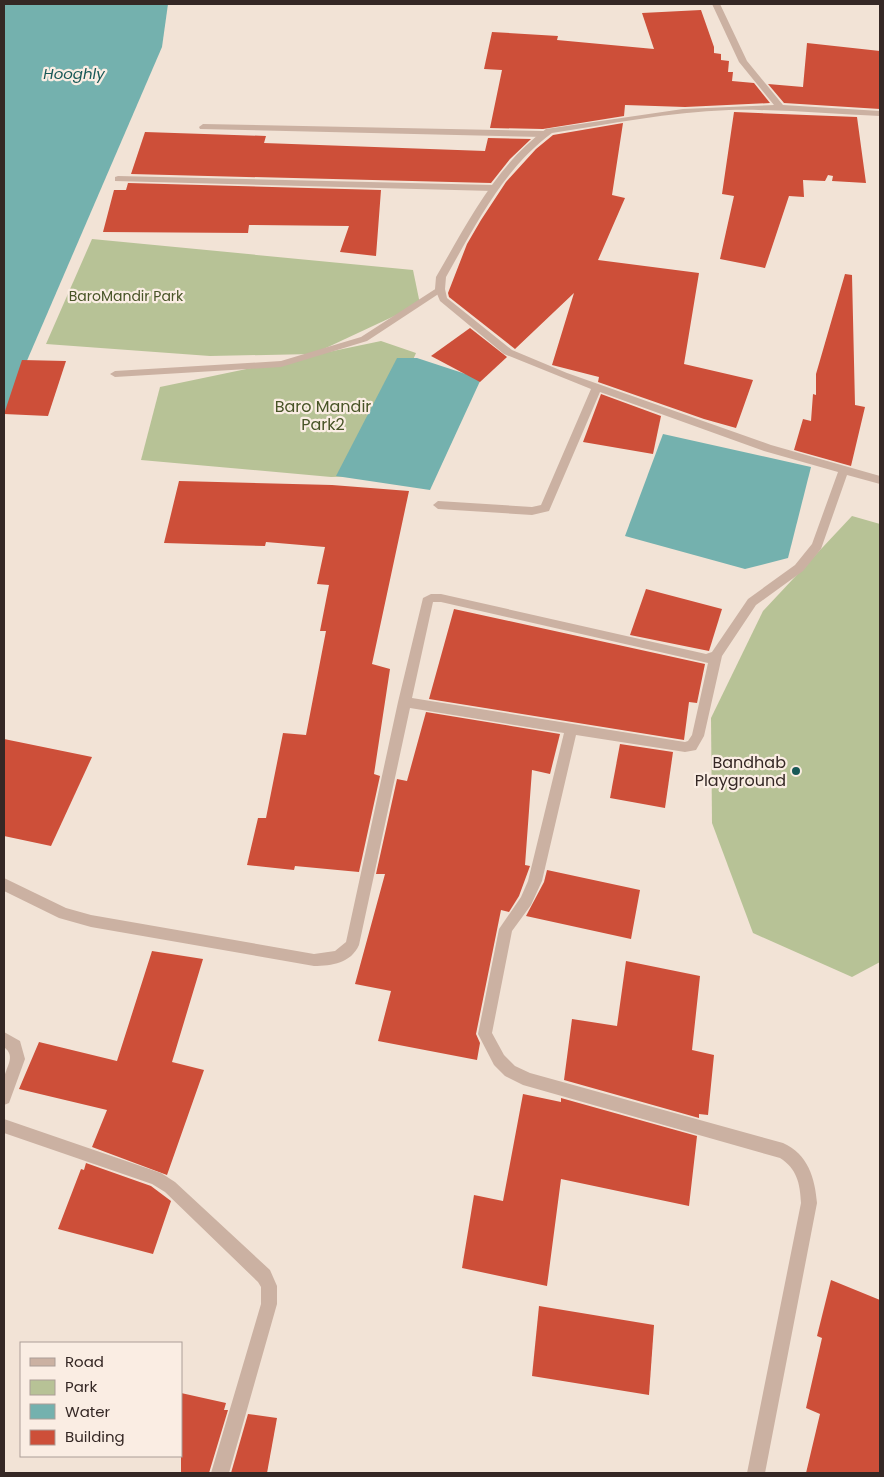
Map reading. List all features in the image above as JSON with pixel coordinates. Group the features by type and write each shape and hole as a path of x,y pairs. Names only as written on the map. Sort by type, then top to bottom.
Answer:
{"street":[{"path":"716,4 743,62 780,108"},
{"path":"880,114 780,108 725,108 642,116 549,131 543,134 494,188 441,277 440,289 443,299 508,352 597,387 768,448 880,480"},
{"path":"203,127 543,134"},
{"path":"118,179 494,188"},
{"path":"115,374 289,362 364,339 440,289"},
{"path":"438,505 532,511 545,508 597,387"},
{"path":"404,702 685,748 692,746 698,736 716,655 752,602 799,568 817,546 844,469"},
{"path":"4,884 64,914 91,921 314,960 331,960 344,955 352,945 426,604 431,598 441,598 699,658 706,659 716,655"},
{"path":"571,729 535,881 526,902 506,929 485,1034 499,1060 510,1071 528,1080 784,1151 800,1164 808,1181 809,1203 756,1473"},
{"path":"4,1039 16,1046 18,1059 4,1098"},
{"path":"4,1126 156,1178 170,1187 264,1276 269,1286 269,1304 220,1473"}],"green space":[{"name":"BaroMandir Park","path":"92,239 413,270 420,304 313,354 210,356 46,344"},
{"name":"Baro Mandir Park2","path":"381,341 416,353 363,476 331,477 141,460 160,387"},
{"name":"Bandhab Playground","path":"852,516 880,524 880,962 852,977 753,933 712,823 711,718 763,611"}],"water":[{"name":"Hooghly","path":"4,4 168,4 162,47 4,414"},
{"path":"397,358 417,358 481,379 430,490 336,476"},
{"path":"663,434 811,467 788,558 745,569 625,536"}],"building":[{"path":"701,10 714,47 714,53 721,54 721,60 729,61 728,72 733,72 732,81 754,83 770,103 685,107 625,105 624,116 543,129 490,128 502,70 484,69 492,32 558,36 557,40 654,49 642,13"},
{"path":"807,43 880,51 880,109 784,103 768,84 803,87"},
{"path":"734,112 857,117 866,183 832,181 833,176 828,175 825,181 803,180 804,197 789,196 765,268 720,259 734,196 722,194"},
{"path":"623,123 612,195 625,198 598,260 699,273 684,364 753,380 736,428 704,419 598,382 599,377 552,365 574,293 515,349 449,297 448,293 467,244 481,220 506,182 536,149 553,135"},
{"path":"145,132 266,136 264,143 485,151 488,138 531,139 510,159 491,183 131,174"},
{"path":"128,183 381,190 376,256 340,252 349,226 249,225 248,233 103,232 114,190 126,190"},
{"path":"845,274 852,275 855,405 865,407 851,466 794,450 803,419 811,421 813,394 816,395 816,374"},
{"path":"470,328 507,357 480,382 431,356"},
{"path":"22,360 66,361 48,416 4,414"},
{"path":"601,394 661,416 653,454 583,442"},
{"path":"179,481 332,485 409,491 372,664 390,669 374,774 380,776 359,872 295,866 294,870 247,865 258,818 266,818 283,733 306,735 326,631 320,631 329,585 317,584 325,547 266,542 265,546 164,543"},
{"path":"646,589 722,609 709,651 630,635"},
{"path":"454,609 705,664 697,703 689,702 684,740 429,699"},
{"path":"426,712 560,734 550,774 532,770 525,865 530,866 519,896 509,912 501,910 476,1034 480,1043 477,1060 378,1041 391,991 355,984 385,874 376,874 397,779 407,781"},
{"path":"4,739 92,757 51,846 4,836"},
{"path":"620,744 673,752 665,808 610,798"},
{"path":"547,870 640,890 631,939 526,916 544,882"},
{"path":"152,951 203,959 172,1062 204,1070 167,1175 92,1147 107,1110 19,1089 39,1042 117,1061"},
{"path":"626,961 700,976 692,1050 714,1055 708,1115 699,1114 699,1118 564,1080 572,1019 617,1026"},
{"path":"523,1094 561,1102 561,1098 697,1136 689,1206 561,1179 547,1286 462,1268 474,1195 503,1201"},
{"path":"86,1163 151,1186 171,1201 153,1254 58,1229 81,1169 84,1170"},
{"path":"831,1280 880,1300 880,1473 806,1473 820,1414 806,1408 822,1338 817,1336"},
{"path":"539,1306 654,1325 649,1395 532,1376"},
{"path":"182,1393 226,1403 224,1410 228,1410 209,1473 181,1473"},
{"path":"248,1414 277,1418 267,1473 231,1473"}],"place":[{"name":"Bandhab Playground","path":"796,771"}]}
